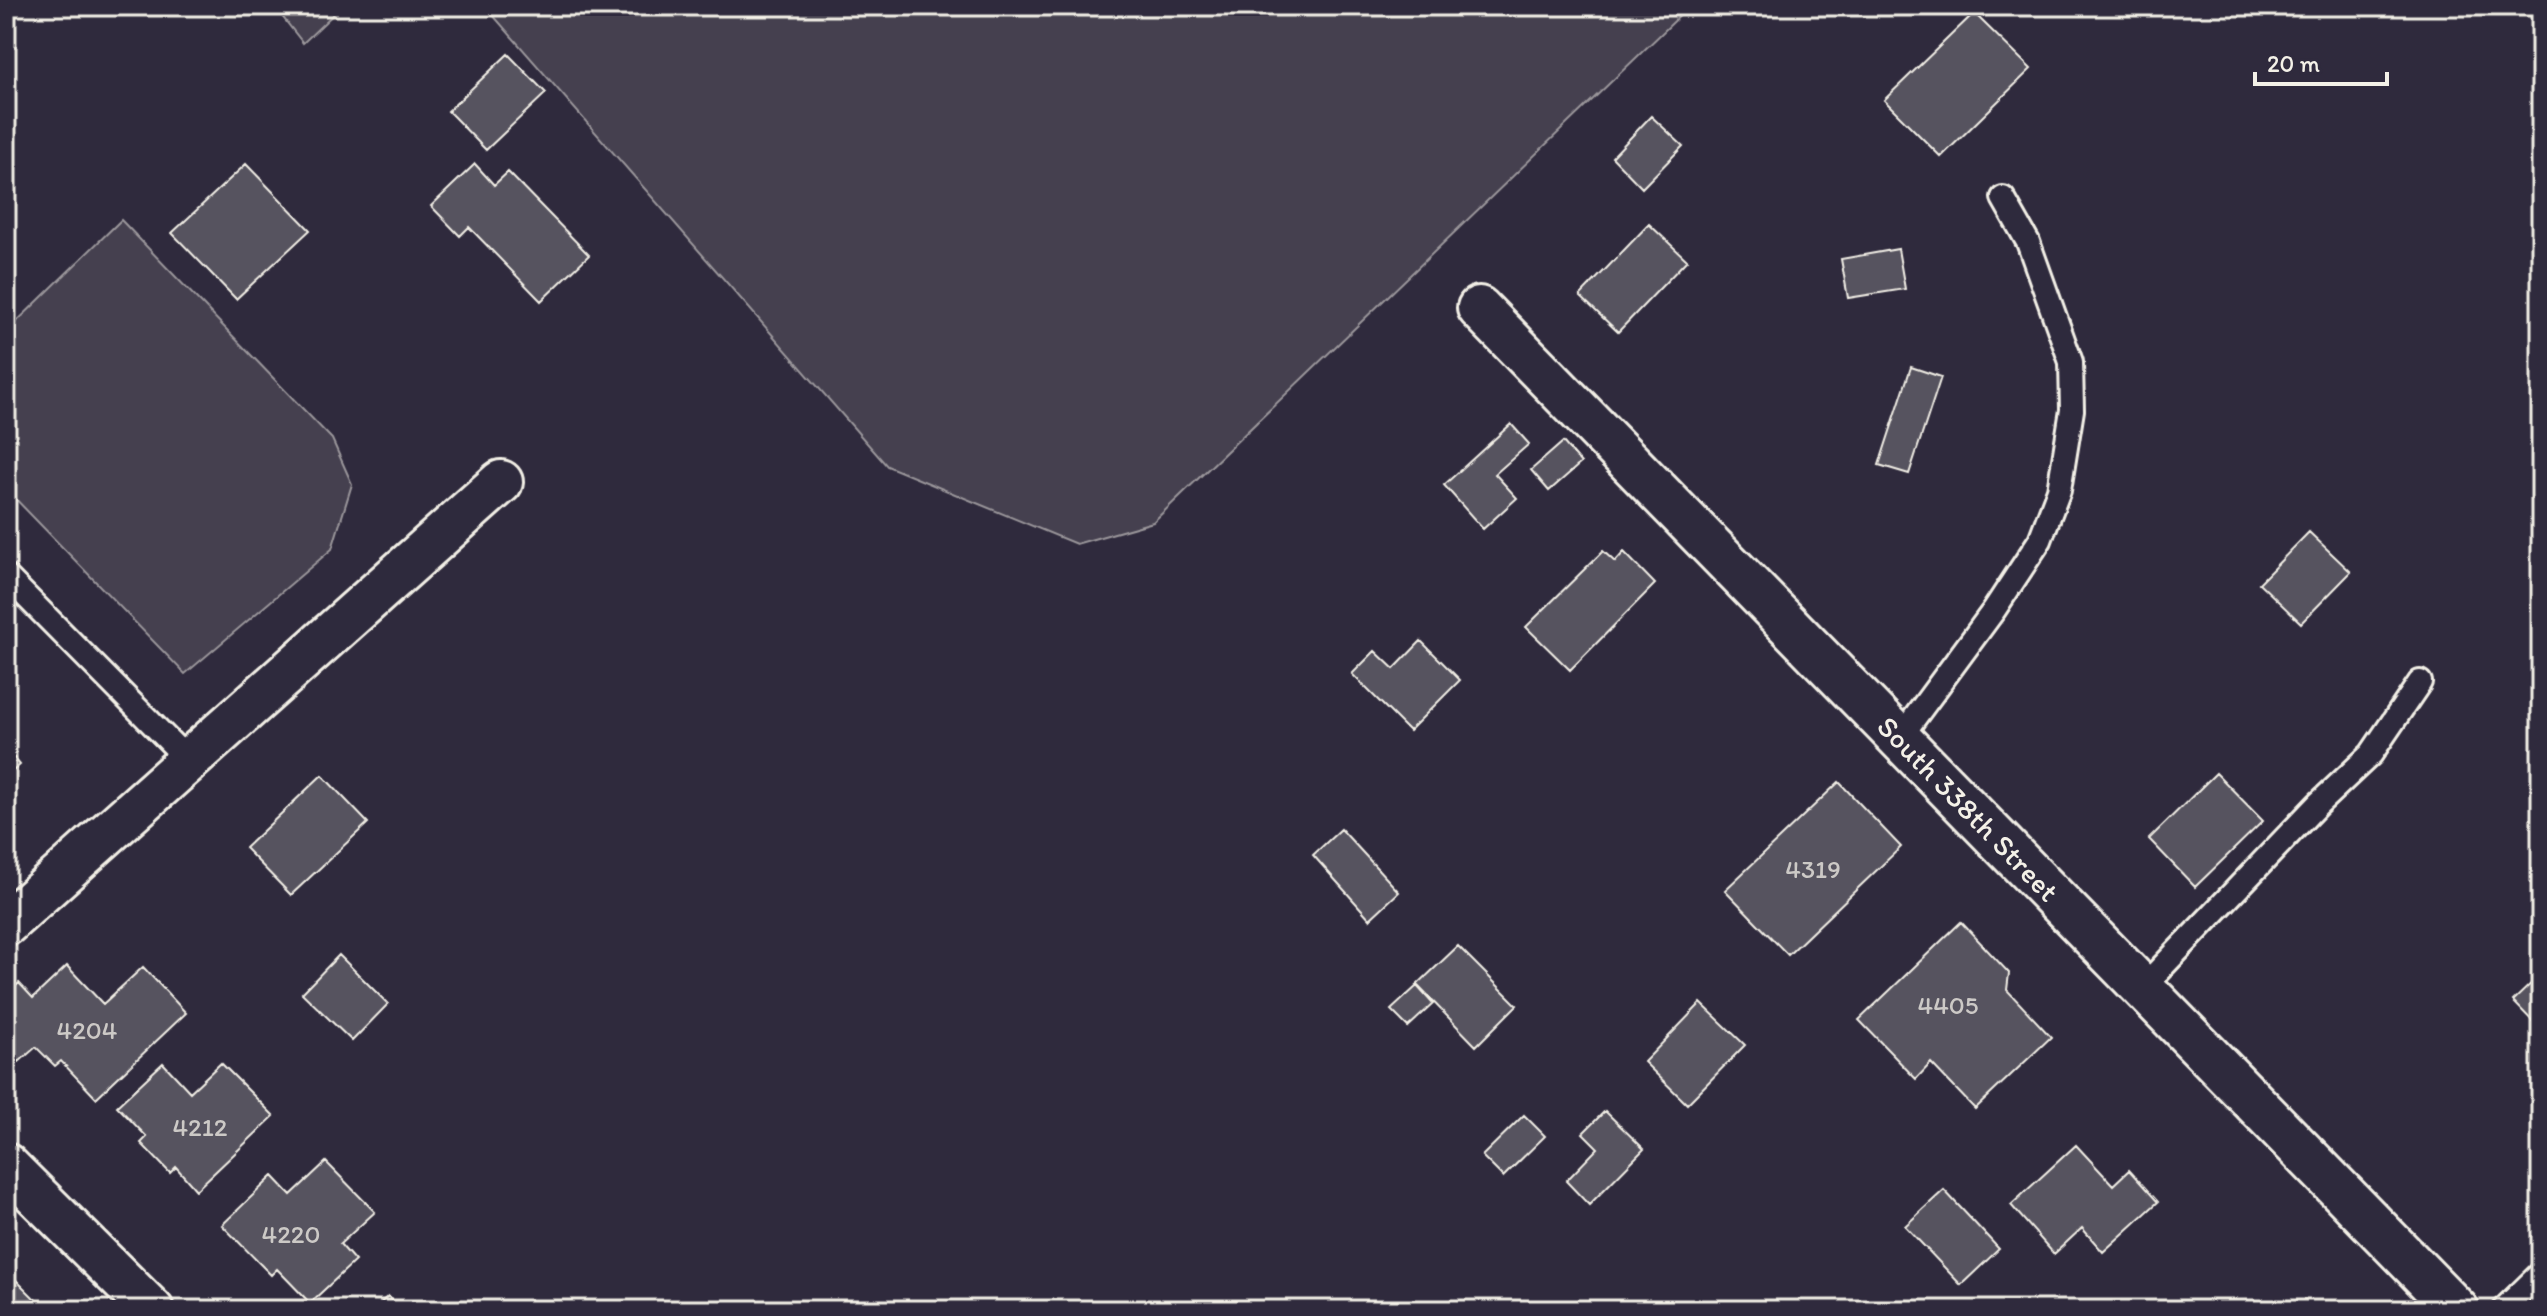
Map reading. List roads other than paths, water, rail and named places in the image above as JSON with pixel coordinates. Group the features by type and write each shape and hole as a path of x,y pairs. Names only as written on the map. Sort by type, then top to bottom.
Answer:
{"street":[{"name":"South 338th Street","path":"1479,308 2457,1310"},
{"path":"6,924 501,482"},
{"path":"6,1165 152,1310"}],"lane":[{"path":"1899,739 1994,610 2040,540 2059,490 2072,410 2071,362 2028,242 2003,198"},
{"path":"6,576 188,760"},
{"path":"2142,988 2318,804 2371,754 2420,682"},
{"path":"2503,1310 2541,1273"}]}
